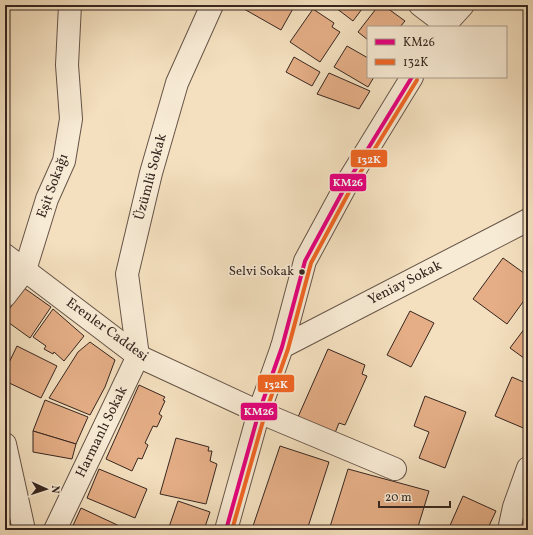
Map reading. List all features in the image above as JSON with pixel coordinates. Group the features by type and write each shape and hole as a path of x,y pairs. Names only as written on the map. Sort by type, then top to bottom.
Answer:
{"street":[{"name":"Eşit Sokağı","path":"25,270 47,199 64,161 67,147 71,119 67,65 70,5"},
{"name":"Üzümlü Sokak","path":"138,356 127,274 151,172 178,83 212,5"},
{"path":"420,5 444,25 464,5"},
{"path":"226,530 260,412 282,347 306,261 350,178 411,78"},
{"name":"Yeniay Sokak","path":"282,347 528,220"},
{"name":"Erenler Caddesi","path":"5,255 138,356 260,412 395,469"},
{"path":"5,296 25,270"},
{"name":"Harmanlı Sokak","path":"55,530 138,356"},
{"path":"5,444 24,530"},
{"path":"509,530 514,508 528,468"}],"building":[{"path":"247,5 295,5 281,30 244,9"},
{"path":"332,5 365,5 353,21"},
{"path":"379,5 383,5 405,21 401,26 367,26 367,39 358,32"},
{"path":"313,9 334,23 332,27 340,32 320,62 290,42"},
{"path":"347,46 367,57 367,78 373,78 368,87 334,67"},
{"path":"294,57 320,72 312,86 286,72"},
{"path":"329,73 370,91 359,109 317,94"},
{"path":"503,258 528,276 528,295 507,324 473,299"},
{"path":"24,288 51,307 30,338 5,320 5,315"},
{"path":"53,309 84,336 64,361 54,352 53,354 44,349 46,346 33,337"},
{"path":"410,311 434,323 411,367 387,355"},
{"path":"528,324 528,361 510,348"},
{"path":"90,342 115,360 105,387 90,415 49,398 78,352"},
{"path":"17,346 57,366 41,398 5,381 5,371"},
{"path":"328,349 365,365 362,374 367,376 345,425 339,423 335,433 298,417"},
{"path":"512,377 528,384 528,430 495,416"},
{"path":"139,385 165,397 163,400 165,401 159,414 162,416 157,427 153,426 145,443 148,445 142,459 138,458 132,471 106,459"},
{"path":"425,396 466,412 445,468 419,458 429,432 414,426"},
{"path":"45,400 88,417 76,444 33,431"},
{"path":"33,431 76,444 72,459 33,452"},
{"path":"176,438 209,447 208,451 212,451 210,461 217,464 206,504 160,494"},
{"path":"280,446 329,462 307,530 264,530 253,526"},
{"path":"99,469 147,489 135,518 87,498"},
{"path":"348,469 429,491 417,530 329,530"},
{"path":"463,496 496,511 487,530 448,530"},
{"path":"178,501 210,512 204,530 168,530"},
{"path":"81,508 128,530 71,530"}],"transit line":[{"name":"KM26","path":"226,530 259,412 282,347 305,261 350,178 411,78"},
{"name":"132K","path":"232,530 265,414 288,349 311,263 355,181 417,80"}],"place":[{"name":"Selvi Sokak","path":"302,272"}]}
